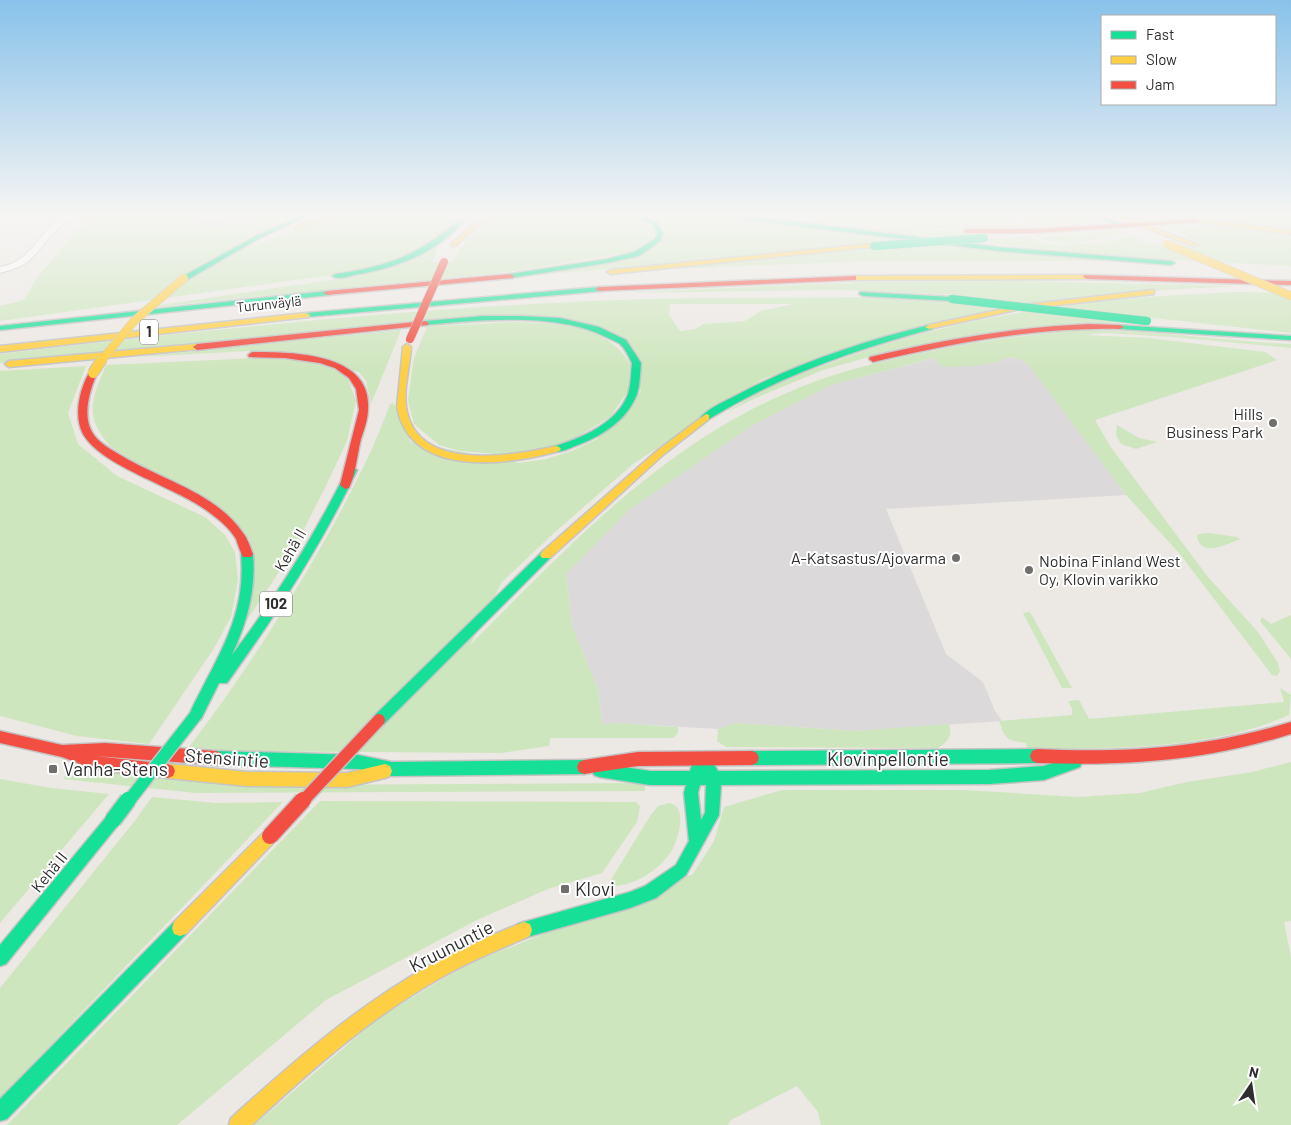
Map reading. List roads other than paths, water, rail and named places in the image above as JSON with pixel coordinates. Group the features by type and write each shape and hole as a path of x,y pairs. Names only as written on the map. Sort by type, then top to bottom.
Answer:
{"main road":[{"path":"196,715 239,618 249,585 250,568 247,554 241,538 220,515 205,504 150,478 112,456 87,433 83,418 83,405 86,388 93,373 110,346 132,320 184,278 206,266"},
{"path":"328,277 367,272 391,266"},
{"path":"392,382 442,266"},
{"path":"0,328 516,275 578,266"},
{"path":"492,287 678,266"},
{"path":"792,269 1086,266 1291,273"},
{"path":"1218,266 1291,296"},
{"path":"1223,266 1249,267"},
{"path":"1245,266 1291,284"},
{"name":"Turunväylä","path":"0,337 492,287 744,271"},
{"name":"Turunväylä","path":"0,348 458,301 592,290 854,278 1085,277 1291,284"},
{"path":"42,323 72,316 239,290"},
{"path":"0,1112 270,836 379,720 520,578 636,474 705,417 765,384 827,358 899,334 1016,308 1074,300 1183,290 1291,290"},
{"path":"458,301 493,302 777,293"},
{"path":"850,294 952,299 1248,334"},
{"path":"3,364 384,328 525,319 585,325 611,335 628,349 635,358 639,379 636,391 622,413 611,423 581,442 542,454 520,458 480,460 460,458 424,444 412,436 407,428 399,398 408,359 408,343"},
{"path":"863,362 939,344 1050,328 1120,326 1291,338"},
{"path":"3,364 80,363 264,354 299,356 335,364 357,380 364,397 362,419 345,485"},
{"path":"636,474 737,412"},
{"name":"Kehä II","path":"0,958 113,820 196,715 258,632 307,555 345,485 373,424"},
{"name":"Klovinpellontie","path":"703,759 1038,756 1081,760 1160,756 1225,747 1291,728"},
{"name":"Stensintie","path":"0,737 62,751 96,764 247,779 347,780 392,769"},
{"name":"Stensintie","path":"62,751 105,749 216,758 358,762 392,769 583,768 638,759 703,759"},
{"path":"696,840 691,812 692,778 703,759 714,777"},
{"name":"Klovinpellontie","path":"692,778 989,777 1044,773 1081,760"},
{"name":"Stensintie","path":"583,768 637,777 692,778"},
{"name":"Kruununtie","path":"238,1125 299,1070 367,1016 425,977 472,952 531,927 585,913 650,892 680,870 691,854 696,840 712,815 714,777"}],"street":[{"path":"0,270 14,266"}],"place":[{"name":"Hills Business Park","path":"1273,423"},
{"name":"A-Katsastus/Ajovarma","path":"956,558"},
{"name":"Nobina Finland West Oy, Klovin varikko","path":"1029,570"},
{"name":"Vanha-Stens","path":"53,769"},
{"name":"Klovi","path":"565,889"}]}
